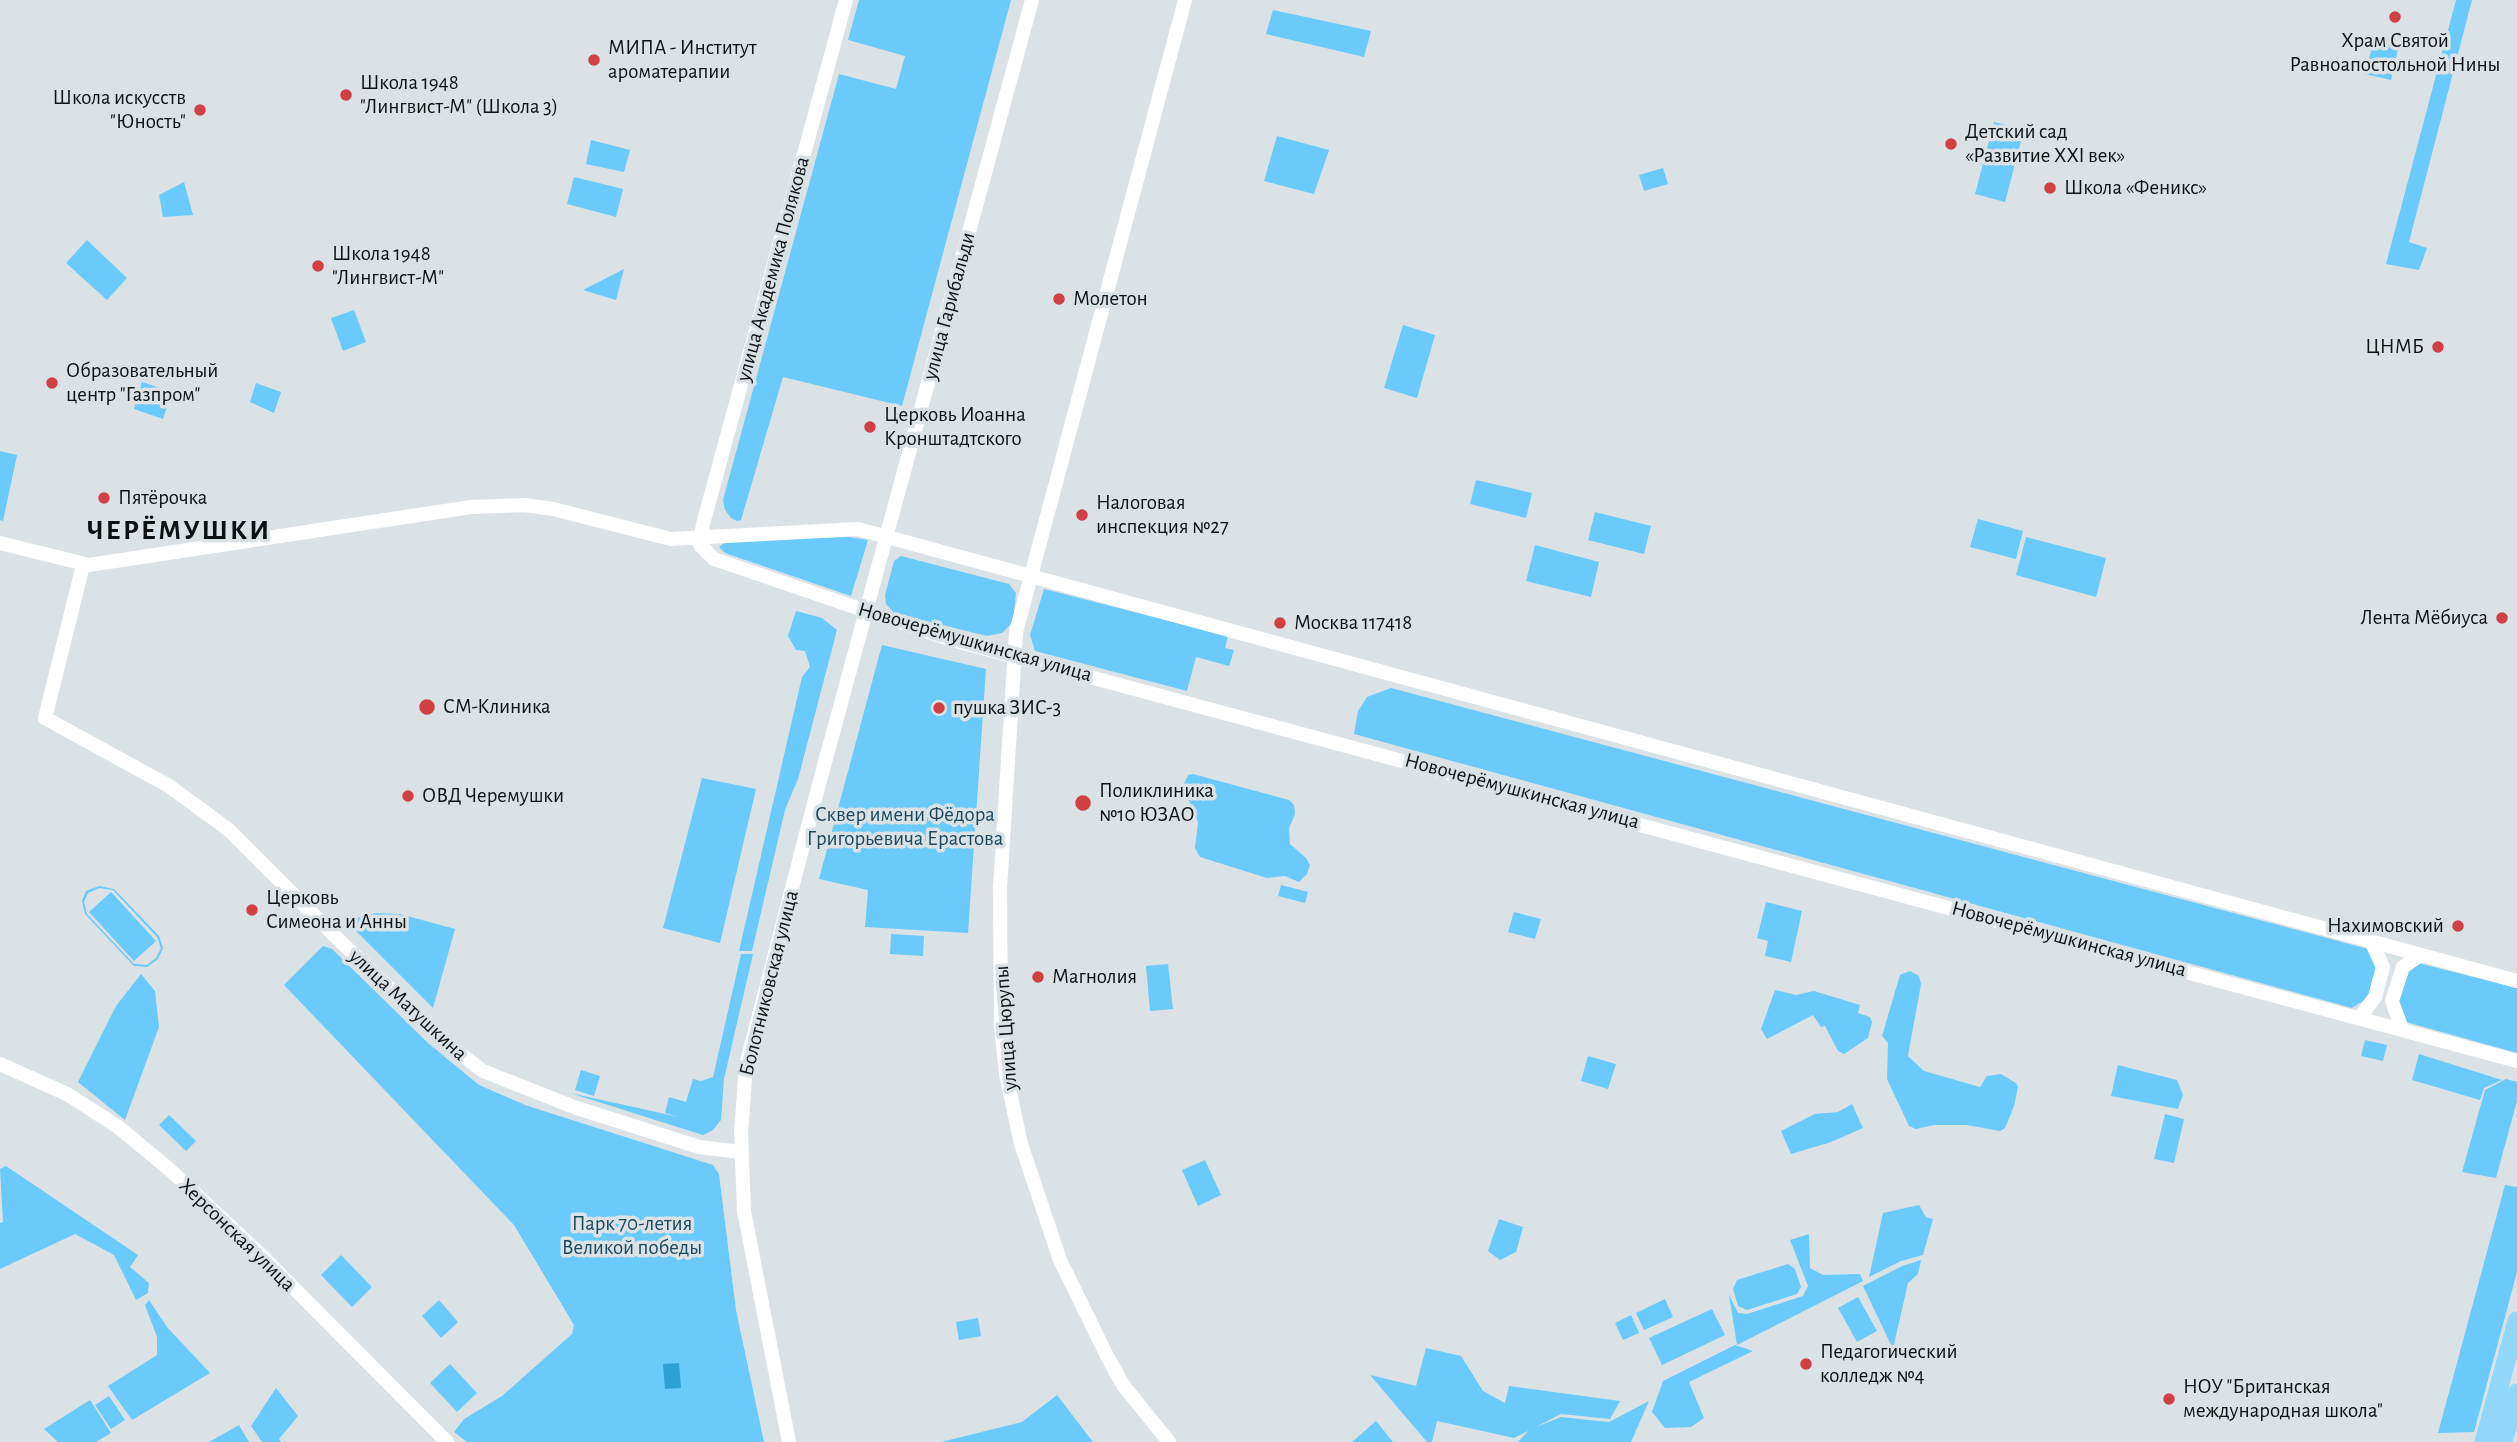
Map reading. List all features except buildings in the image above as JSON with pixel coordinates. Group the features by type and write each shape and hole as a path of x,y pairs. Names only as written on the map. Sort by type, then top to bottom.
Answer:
{"main road":[{"path":"2484,1442 2517,1321"},
{"path":"2503,1442 2517,1393"}],"street":[{"name":"улица Академика Полякова","path":"700,537 846,0"},
{"name":"улица Гарибальди","path":"866,613 1032,0"},
{"path":"1028,577 1185,0"},
{"path":"0,543 83,565 471,507 537,506 671,539 849,528 2517,981"},
{"name":"Новочерёмушкинская улица","path":"700,537 701,545 714,559 945,638 1014,654 2517,1061"},
{"name":"улица Матушкина","path":"83,565 45,718 169,786 221,824 433,1029 483,1071 531,1092 687,1143 714,1150 741,1152"},
{"name":"улица Цюрупы","path":"1028,577 1014,654 1000,888 1001,1027 1010,1096 1021,1144 1060,1260 1123,1385 1169,1442"},
{"name":"Болотниковская улица","path":"789,1442 748,1238 741,1152 743,1088 752,1042 866,613"},
{"path":"2360,1017 2375,997 2383,967 2380,955 2372,943"},
{"path":"2402,1029 2392,1001 2403,967 2419,956"},
{"name":"Херсонская улица","path":"0,1064 67,1094 117,1126 169,1168 259,1253 447,1442"}],"green space":[{"path":"859,0 1011,0 902,406 783,377 741,520 737,521 725,510 723,500 839,74 896,89 905,56 848,40"},
{"path":"2456,0 2472,0 2409,242 2427,248 2419,270 2386,264"},
{"path":"1273,10 1371,31 1364,57 1266,34"},
{"path":"2374,39 2399,45 2391,80 2365,74"},
{"path":"1994,122 2024,130 2005,202 1975,194"},
{"path":"1277,136 1329,150 1314,194 1264,181"},
{"path":"591,140 630,150 624,172 586,164"},
{"path":"1663,168 1668,184 1644,191 1639,175"},
{"path":"574,177 623,189 616,217 567,204"},
{"path":"184,182 193,215 163,217 159,195"},
{"path":"87,240 127,278 107,300 66,263"},
{"path":"624,269 616,300 583,290"},
{"path":"354,310 366,342 343,351 331,318"},
{"path":"1403,325 1435,335 1417,398 1384,388"},
{"path":"142,382 172,392 163,419 134,409"},
{"path":"256,383 281,392 274,413 250,402"},
{"path":"0,451 17,455 3,521 0,520"},
{"path":"1476,480 1532,493 1526,518 1470,504"},
{"path":"1595,512 1651,526 1644,554 1588,540"},
{"path":"1978,519 2023,531 2016,559 1970,547"},
{"path":"849,537 868,540 851,596 725,553 719,547 727,541"},
{"path":"2026,537 2106,558 2096,597 2016,575"},
{"path":"1535,545 1599,562 1591,597 1526,581"},
{"path":"901,556 1009,584 1016,593 1013,622 1002,633 987,636 894,613 886,604 885,595 894,561"},
{"path":"1044,589 1228,636 1225,648 1234,650 1229,666 1196,657 1187,691 1035,651 1030,635"},
{"path":"796,611 822,618 837,630 798,779 785,810 752,951 739,951 802,677 810,667 805,651 796,650 788,636"},
{"name":"Сквер имени Фёдора Григорьевича Ерастова","path":"882,645 986,669 968,933 865,927 868,890 819,879"},
{"path":"1391,688 2368,949 2376,966 2368,998 2352,1008 1354,734 1358,711 1367,697"},
{"path":"1193,774 1289,800 1294,805 1295,814 1289,828 1290,844 1310,865 1307,874 1299,882 1285,876 1267,878 1200,857 1195,848 1198,822 1183,786 1188,775"},
{"path":"702,778 756,789 720,943 663,928"},
{"path":"1281,885 1308,892 1305,903 1278,896"},
{"path":"99,886 114,889 159,936 163,948 158,959 147,967 134,966 85,914 82,901 86,891","holes":["99,888 113,890 157,937 161,948 156,958 147,965 134,964 87,914 84,902 88,893"]},
{"path":"111,892 156,941 134,961 89,912"},
{"path":"1766,902 1802,911 1791,962 1765,956 1768,941 1757,938"},
{"path":"1514,912 1541,919 1535,939 1508,932"},
{"path":"375,913 400,914 455,929 433,1008 346,921"},
{"path":"891,934 924,936 923,956 890,954"},
{"name":"Парк 70-летия Великой победы","path":"323,946 332,949 428,1043 479,1085 525,1105 713,1165 719,1174 736,1310 764,1442 467,1442 454,1432 464,1419 502,1396 572,1334 574,1325 514,1225 284,985"},
{"path":"741,954 753,954 724,1079 721,1120 713,1130 703,1135 570,1093 679,1117 665,1113 669,1097 686,1102 693,1079 701,1081 713,1077"},
{"path":"2418,963 2517,988 2517,1053 2406,1022 2398,999 2406,973"},
{"path":"1168,964 1173,1009 1150,1011 1146,966"},
{"path":"1910,971 1919,976 1921,984 1908,1056 1924,1071 1980,1087 1987,1076 2001,1074 2016,1083 2018,1087 2014,1106 2005,1128 2000,1131 1967,1125 1934,1125 1916,1129 1909,1126 1887,1079 1888,1043 1882,1036 1900,975"},
{"path":"141,974 155,991 159,1027 125,1120 78,1082 116,1006"},
{"path":"1775,990 1796,995 1814,991 1860,1005 1858,1013 1870,1017 1872,1022 1868,1038 1844,1054 1838,1051 1825,1026 1821,1027 1813,1015 1767,1039 1761,1029"},
{"path":"2365,1040 2387,1045 2383,1061 2361,1056"},
{"path":"2419,1054 2502,1080 2484,1088 2480,1100 2412,1080"},
{"path":"1588,1056 1616,1064 1608,1089 1581,1081"},
{"path":"2118,1065 2177,1080 2183,1095 2178,1109 2111,1096"},
{"path":"581,1070 600,1076 594,1096 575,1090"},
{"path":"2506,1079 2517,1082 2517,1101 2496,1178 2462,1172 2485,1090"},
{"path":"1852,1104 1863,1128 1831,1142 1791,1154 1781,1131 1815,1114 1838,1112"},
{"path":"2165,1114 2184,1119 2174,1163 2154,1159"},
{"path":"169,1115 196,1141 186,1151 159,1125"},
{"path":"1205,1160 1221,1195 1198,1206 1182,1170"},
{"path":"6,1166 138,1255 130,1267 149,1283 148,1293 136,1300 114,1255 75,1234 0,1269 0,1223 3,1222 0,1169"},
{"path":"2505,1185 2517,1187 2517,1272 2474,1432 2438,1433"},
{"path":"1919,1205 1926,1217 1933,1219 1923,1255 1901,1261 1869,1277 1883,1213"},
{"path":"1499,1219 1523,1227 1516,1252 1500,1260 1488,1251"},
{"path":"1809,1234 1810,1268 1823,1275 1860,1274 1863,1281 1737,1345 1729,1295 1738,1313 1747,1314 1803,1296 1808,1286 1790,1240"},
{"path":"341,1255 372,1287 352,1307 321,1275"},
{"path":"1921,1260 1918,1274 1908,1283 1893,1349 1863,1286 1902,1266"},
{"path":"1788,1264 1795,1269 1801,1287 1797,1294 1747,1310 1738,1306 1733,1289 1737,1280"},
{"path":"1858,1297 1877,1331 1857,1342 1838,1308"},
{"path":"1665,1299 1673,1317 1644,1330 1636,1313"},
{"path":"149,1300 167,1327 210,1373 132,1420 108,1386 157,1355 157,1337 145,1305"},
{"path":"439,1300 458,1322 441,1338 422,1316"},
{"path":"1712,1309 1725,1335 1662,1365 1649,1338"},
{"path":"1631,1315 1639,1333 1623,1340 1615,1323"},
{"path":"978,1318 981,1336 959,1340 956,1322"},
{"path":"1735,1345 1753,1351 1689,1382 1704,1418 1691,1427 1665,1428 1652,1412 1663,1381"},
{"path":"1426,1348 1461,1356 1483,1391 1505,1403 1509,1386 1620,1401 1610,1419 1561,1414 1536,1427 1561,1417 1609,1422 1649,1401 1631,1442 1518,1442 1528,1431 1514,1438 1437,1421 1432,1442 1427,1442 1370,1375 1416,1386"},
{"path":"450,1364 477,1393 457,1412 430,1383"},
{"path":"276,1388 298,1416 279,1439 281,1442 262,1442 251,1426"},
{"path":"1057,1395 1093,1442 941,1442 1022,1422"},
{"path":"109,1396 125,1420 111,1429 95,1405"},
{"path":"90,1400 111,1433 96,1442 58,1442 44,1429"},
{"path":"1376,1421 1393,1442 1352,1442"},
{"path":"239,1425 249,1442 209,1442"}],"shaded area":[{"path":"679,1363 681,1388 665,1389 663,1364"}],"place":[{"name":"Храм Святой Равноапостольной Нины","path":"2395,17"},
{"name":"МИПА - Институт ароматерапии","path":"594,60"},
{"name":"Школа 1948 \"Лингвист-М\" (Школа 3)","path":"346,95"},
{"name":"Школа искусств \"Юность\"","path":"200,110"},
{"name":"Детский сад «Развитие XXI век»","path":"1951,144"},
{"name":"Школа «Феникс»","path":"2050,188"},
{"name":"Школа 1948 \"Лингвист-М\"","path":"318,266"},
{"name":"Молетон","path":"1059,299"},
{"name":"ЦНМБ","path":"2438,347"},
{"name":"Образовательный центр \"Газпром\"","path":"52,383"},
{"name":"Церковь Иоанна Кронштадтского","path":"870,427"},
{"name":"Пятёрочка","path":"104,498"},
{"name":"Налоговая инспекция №27","path":"1082,515"},
{"name":"Лента Мёбиуса","path":"2502,618"},
{"name":"Москва 117418","path":"1280,623"},
{"name":"СМ-Клиника","path":"427,707"},
{"name":"пушка ЗИС-3","path":"939,708"},
{"name":"ОВД Черемушки","path":"408,796"},
{"name":"Поликлиника №10 ЮЗАО","path":"1083,803"},
{"name":"Церковь Симеона и Анны","path":"252,910"},
{"name":"Нахимовский","path":"2458,926"},
{"name":"Магнолия","path":"1038,977"},
{"name":"Педагогический колледж №4","path":"1806,1364"},
{"name":"НОУ \"Британская международная школа\"","path":"2169,1399"}],"district":[{"name":"ЧЕРЁМУШКИ","path":"179,531"}]}
